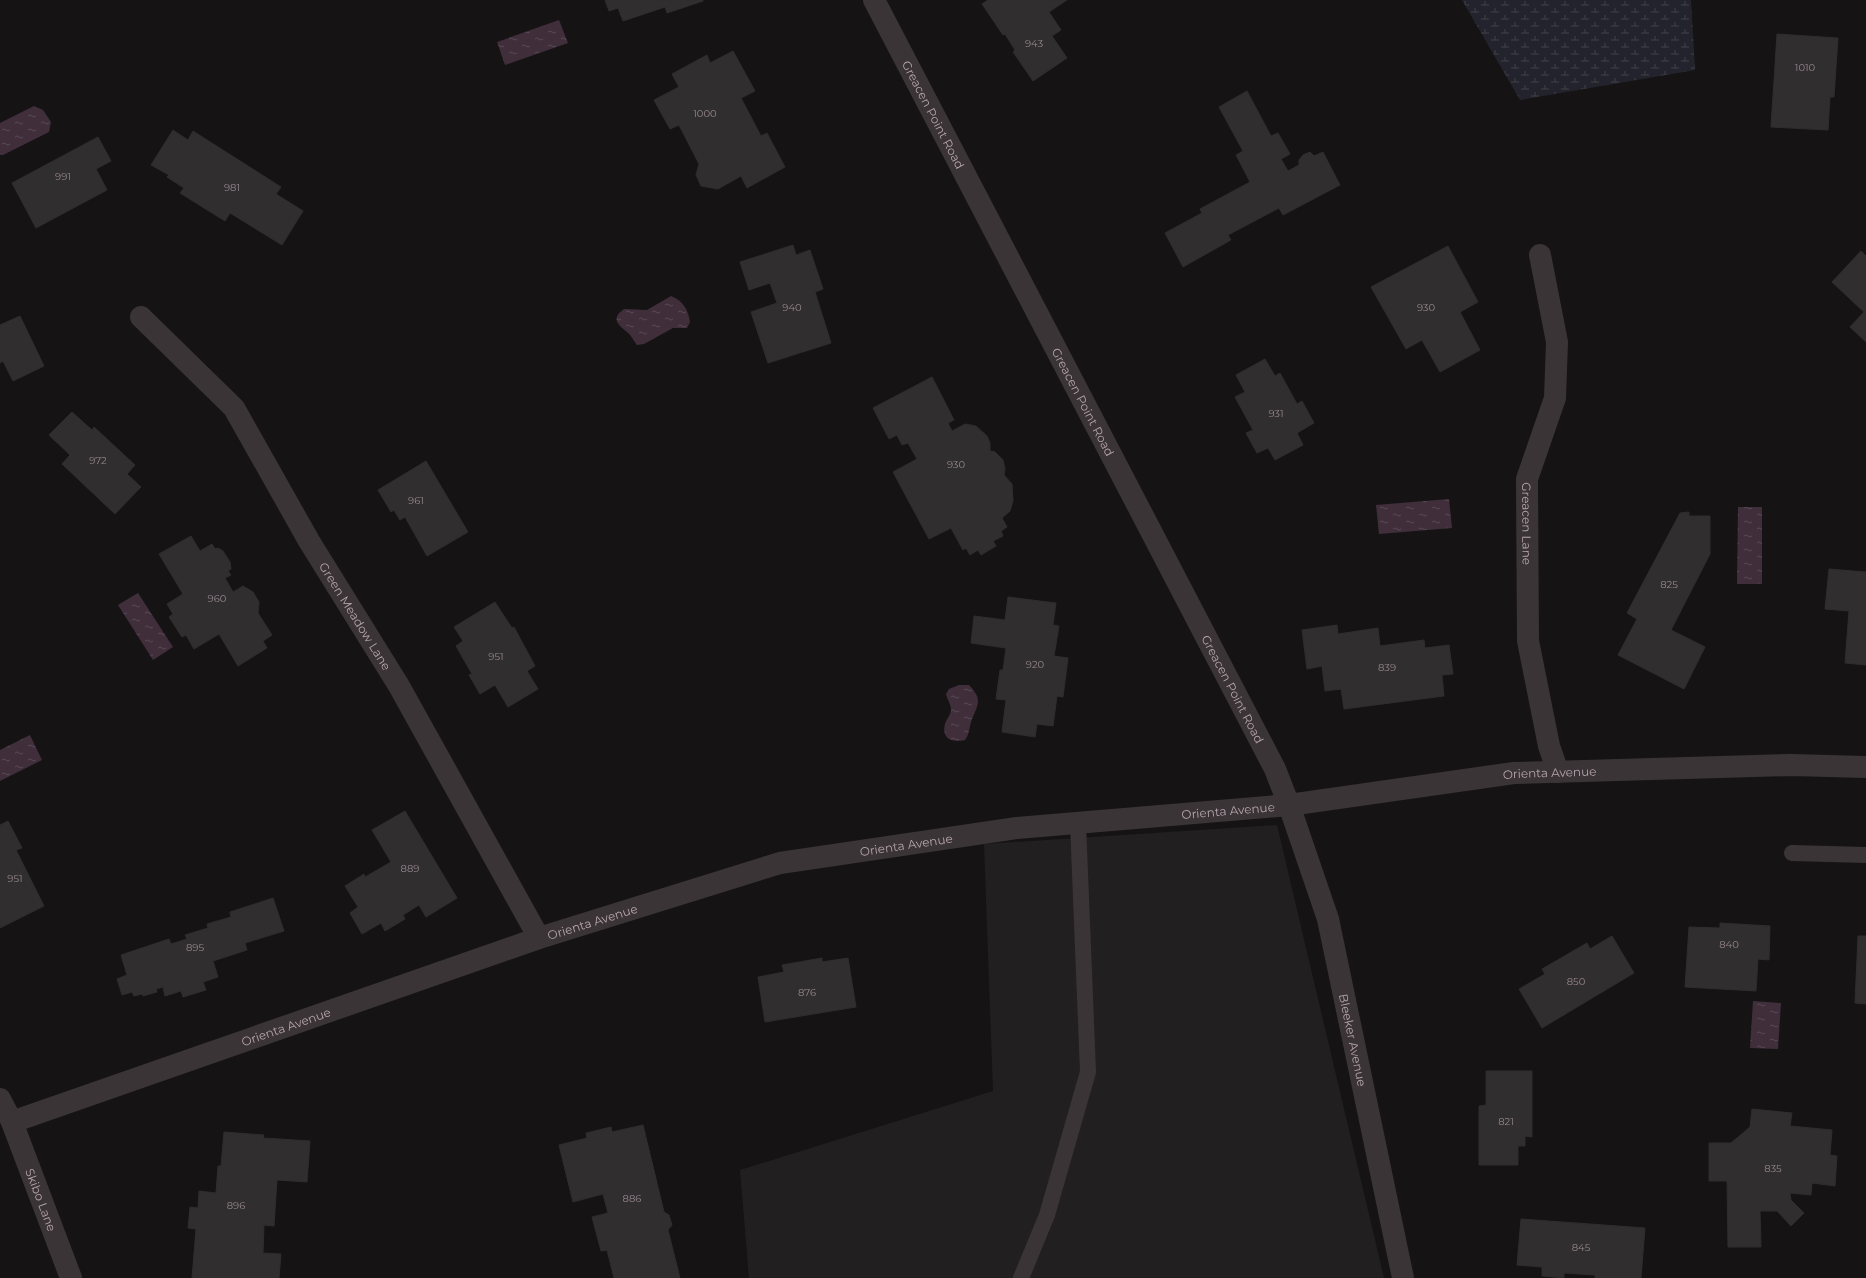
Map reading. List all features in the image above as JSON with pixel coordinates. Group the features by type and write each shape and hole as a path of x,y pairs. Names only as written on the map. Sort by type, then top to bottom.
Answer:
{"street":[{"name":"Greacen Point Road","path":"874,0 1271,762 1289,805"},
{"name":"Greacen Lane","path":"1540,255 1557,342 1555,398 1527,479 1528,642 1549,746 1558,772"},
{"name":"Green Meadow Lane","path":"141,317 234,408 309,541 399,686 540,938"},
{"name":"Orienta Avenue","path":"12,1122 540,938 780,864 1017,828 1289,805 1514,773 1791,765 1866,767"},
{"name":"Bleeker Avenue","path":"1289,805 1328,920 1403,1278"},
{"path":"0,1099 12,1122"},
{"name":"Skibo Lane","path":"12,1122 71,1278"}],"lane":[{"path":"1021,1278 1047,1215 1088,1072 1078,823"},
{"path":"1792,853 1866,855"}],"shaded area":[{"path":"1277,825 1384,1278 749,1278 740,1170 993,1091 984,844"}],"green space":[{"path":"1462,0 1691,0 1695,70 1520,100"}],"water":[{"path":"559,20 568,43 505,65 497,42"},
{"path":"34,106 43,110 51,122 49,132 3,155 0,155 0,123"},
{"path":"671,296 682,303 688,313 690,322 687,328 673,328 644,344 637,345 630,335 618,324 618,315 624,309 647,310"},
{"path":"1449,499 1452,528 1379,534 1376,505"},
{"path":"1738,507 1762,507 1762,584 1737,584"},
{"path":"138,593 173,647 153,660 118,605"},
{"path":"959,685 969,685 978,698 978,705 967,737 965,740 956,741 949,739 946,736 944,729 951,709 946,694 949,689"},
{"path":"30,735 42,760 0,781 0,750"},
{"path":"1753,1001 1781,1003 1778,1049 1750,1048"}],"building":[{"path":"605,0 703,1 667,13 665,7 623,21 618,8 609,11"},
{"path":"988,0 1067,0 1049,12 1061,30 1052,36 1067,58 1033,81 1013,52 1015,50 1005,34 1003,35 982,4"},
{"path":"1777,34 1838,38 1834,97 1830,97 1828,130 1771,127"},
{"path":"733,51 755,91 741,98 761,136 767,133 785,167 747,188 741,176 718,189 701,186 696,175 699,164 679,125 670,129 654,100 679,87 672,74 707,55 710,63"},
{"path":"1247,91 1271,136 1278,133 1290,154 1281,159 1288,171 1299,165 1299,160 1303,155 1310,152 1314,156 1323,152 1340,185 1283,215 1279,208 1228,235 1231,240 1183,267 1165,233 1202,213 1200,209 1250,182 1236,155 1243,151 1219,107"},
{"path":"173,130 188,140 193,131 281,187 276,194 303,211 282,245 230,213 225,221 180,193 184,188 167,177 169,175 151,165"},
{"path":"98,137 111,161 96,169 107,190 36,228 12,183"},
{"path":"793,245 796,255 810,250 823,289 815,292 831,343 768,363 751,312 777,303 770,283 749,290 740,262"},
{"path":"1448,246 1478,302 1460,312 1480,350 1440,372 1422,340 1406,349 1371,287"},
{"path":"1861,251 1866,256 1866,342 1850,327 1864,312 1832,282"},
{"path":"20,316 44,366 13,381 3,361 0,363 0,325"},
{"path":"1265,359 1275,376 1280,373 1297,404 1302,401 1314,423 1297,433 1303,445 1275,460 1268,448 1257,453 1246,433 1253,430 1235,397 1245,392 1236,375"},
{"path":"932,377 954,420 948,423 952,431 965,424 976,426 987,436 990,443 990,451 995,452 1003,460 1005,469 1004,475 1012,484 1013,501 1010,511 1002,518 1007,527 1001,531 1003,536 993,541 996,546 981,555 978,550 970,555 966,548 963,550 951,528 929,539 893,472 917,459 908,443 902,445 897,435 889,439 873,408"},
{"path":"72,412 92,430 94,427 135,465 127,474 141,487 115,514 62,464 70,455 49,435"},
{"path":"426,461 468,532 427,556 405,517 400,520 394,510 391,512 378,490"},
{"path":"1689,512 1689,516 1710,516 1710,554 1671,630 1705,647 1684,689 1618,655 1637,619 1627,613 1680,513"},
{"path":"191,536 200,551 212,544 215,549 218,548 223,551 230,562 231,569 228,571 231,575 225,578 233,592 243,586 253,592 259,602 258,613 272,635 263,641 267,648 238,666 219,634 194,649 186,635 182,637 169,617 173,614 167,604 183,594 159,554"},
{"path":"1829,569 1866,572 1866,665 1845,663 1849,611 1825,609"},
{"path":"1008,597 1056,603 1053,625 1059,626 1054,656 1068,658 1063,697 1057,696 1053,726 1037,724 1035,737 1002,732 1006,700 996,699 1000,670 1003,670 1006,648 971,643 974,616 1005,620"},
{"path":"495,602 512,628 514,627 535,666 527,671 538,689 508,707 495,685 480,694 469,675 472,674 456,646 463,641 454,627"},
{"path":"1337,625 1338,634 1378,628 1380,646 1424,640 1425,648 1449,645 1453,674 1442,675 1444,696 1344,709 1341,689 1325,691 1322,666 1307,669 1302,630"},
{"path":"405,811 457,898 426,917 419,905 403,915 405,919 385,931 381,923 362,934 350,913 358,907 345,886 364,874 365,877 391,862 372,830"},
{"path":"8,821 22,848 16,850 44,906 0,928 0,825"},
{"path":"273,898 284,931 245,943 247,950 213,961 218,977 203,982 206,990 183,997 181,991 165,996 163,987 156,989 157,992 143,996 142,994 134,996 132,992 122,995 117,979 127,975 121,955 169,939 171,944 187,939 185,935 208,928 207,924 231,917 230,912"},
{"path":"1720,923 1770,926 1769,960 1758,959 1756,991 1685,987 1689,927 1720,928"},
{"path":"1612,936 1634,973 1542,1028 1519,989 1545,974 1542,969 1587,943 1590,949"},
{"path":"1858,936 1866,936 1866,1004 1855,1003"},
{"path":"822,958 822,962 848,958 856,1007 765,1022 758,977 784,972 782,965"},
{"path":"1486,1071 1532,1071 1532,1137 1525,1136 1525,1146 1518,1146 1518,1165 1479,1165 1479,1106 1486,1105"},
{"path":"1752,1109 1792,1113 1790,1126 1832,1130 1830,1155 1837,1156 1835,1186 1812,1183 1811,1195 1790,1193 1791,1200 1804,1213 1791,1226 1777,1211 1760,1211 1761,1247 1728,1247 1727,1181 1709,1181 1709,1143 1731,1143 1750,1127"},
{"path":"643,1125 664,1212 669,1215 672,1225 668,1230 680,1278 614,1278 607,1250 601,1251 592,1217 608,1213 603,1194 573,1202 559,1145 587,1138 586,1133 611,1127 612,1132"},
{"path":"224,1132 264,1135 263,1138 310,1141 307,1182 277,1180 274,1226 264,1225 263,1253 281,1254 279,1278 192,1278 196,1229 188,1228 190,1207 198,1208 199,1191 216,1193 218,1166 221,1166"},
{"path":"1521,1219 1645,1228 1641,1278 1595,1278 1595,1275 1564,1273 1564,1278 1542,1276 1542,1267 1517,1265"}]}
